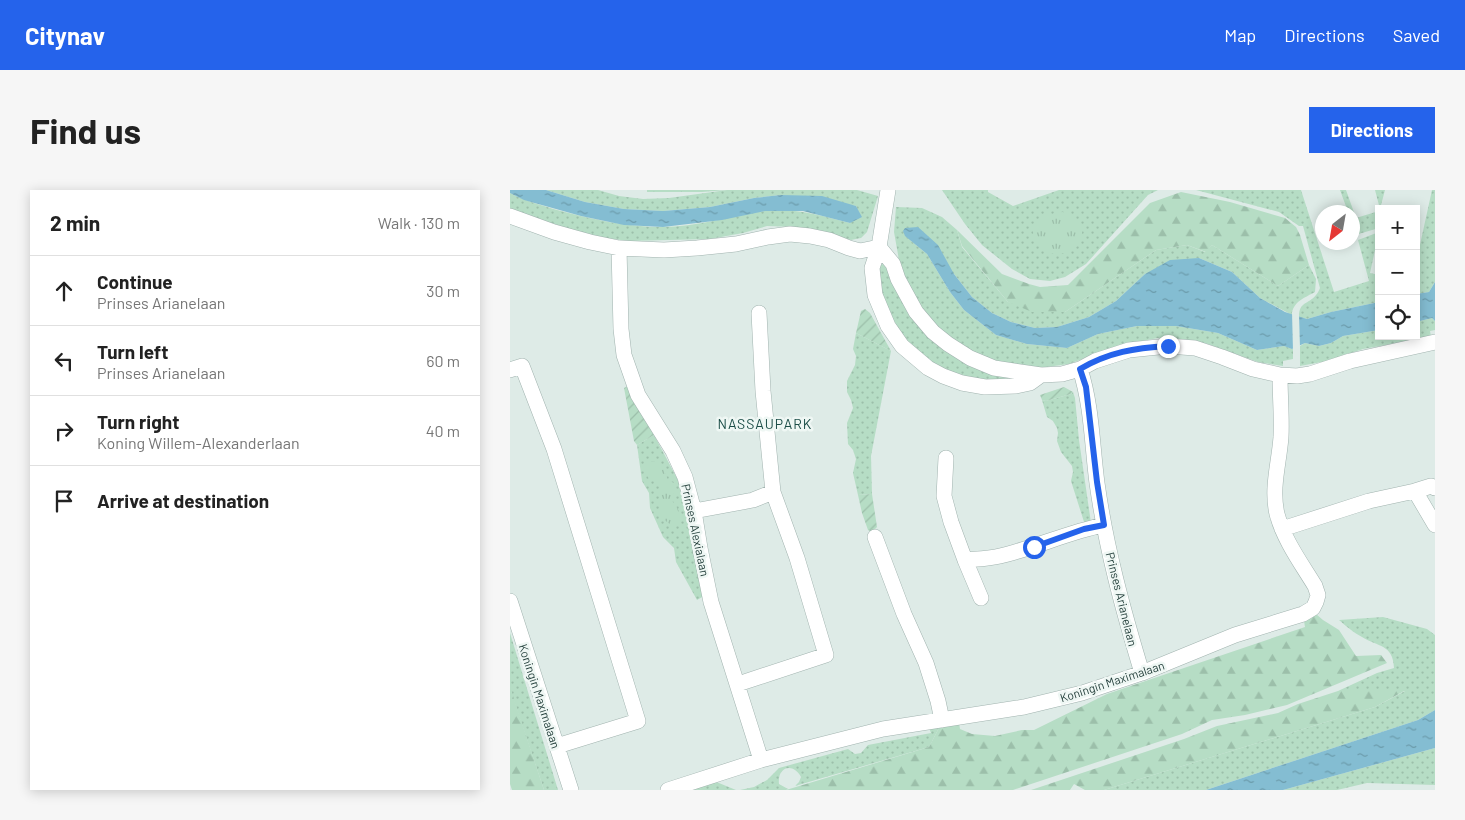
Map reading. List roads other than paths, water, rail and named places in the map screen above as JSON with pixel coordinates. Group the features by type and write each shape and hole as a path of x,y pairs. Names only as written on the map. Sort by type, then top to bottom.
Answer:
{"street":[{"path":"888,190 879,247 872,268 875,295 888,326 902,346 928,368 962,383 985,387 1016,386 1030,384 1041,375"},
{"path":"510,216 554,232 619,248 664,250 697,248 736,244 790,234 829,240 860,251 879,247"},
{"path":"879,247 894,264 898,278 916,312 933,332 970,358 994,368 1041,375 1062,374 1080,369 1095,360 1129,350 1168,346 1195,348 1253,369 1280,375 1297,376 1310,374 1350,361 1433,343"},
{"name":"Prinses Alexialaan","path":"619,248 621,329 624,355 638,395 674,451 685,478 694,511 711,602 761,760"},
{"path":"738,684 826,655 797,558 773,492 763,391 759,313"},
{"path":"510,370 522,366 554,449 638,721 557,746"},
{"name":"Prinses Arianelaan","path":"1080,369 1086,387 1104,525 1121,604 1142,673"},
{"name":"Koningin Maximalaan","path":"668,790 761,760 882,729 1024,707 1082,693 1142,673 1235,635 1303,614 1313,608 1318,595 1282,529 1274,489 1281,437 1280,375"},
{"path":"946,458 944,496 951,522 980,598"},
{"path":"1282,529 1369,501 1431,486 1435,488"},
{"path":"1415,491 1435,525"},
{"path":"694,511 753,500 773,492"},
{"path":"965,560 997,557 1034,547 1084,529 1104,525"},
{"path":"875,537 904,614 926,663 942,720"},
{"name":"Koningin Maximalaan","path":"510,601 571,790"}],"water":[{"path":"510,190 546,190 585,202 624,209 663,211 710,207 754,198 781,195 822,196 856,206 862,217 850,223 803,211 765,211 722,220 663,227 624,225 581,216 524,200 510,193"},
{"path":"918,227 938,245 954,274 972,297 992,313 1011,322 1035,328 1057,327 1089,317 1116,301 1145,274 1170,260 1199,258 1232,272 1260,298 1285,312 1307,319 1375,303 1375,331 1343,336 1331,343 1319,346 1305,343 1292,349 1284,346 1257,350 1218,333 1176,326 1137,326 1098,334 1067,348 1027,344 996,335 964,310 950,292 927,254 905,236 903,231 905,228"},
{"path":"1435,282 1435,321 1432,318 1420,321 1420,293 1429,292"},
{"path":"1435,710 1435,748 1283,790 1206,790 1418,720"}],"district":[{"name":"NASSAUPARK","path":"765,423"}]}
